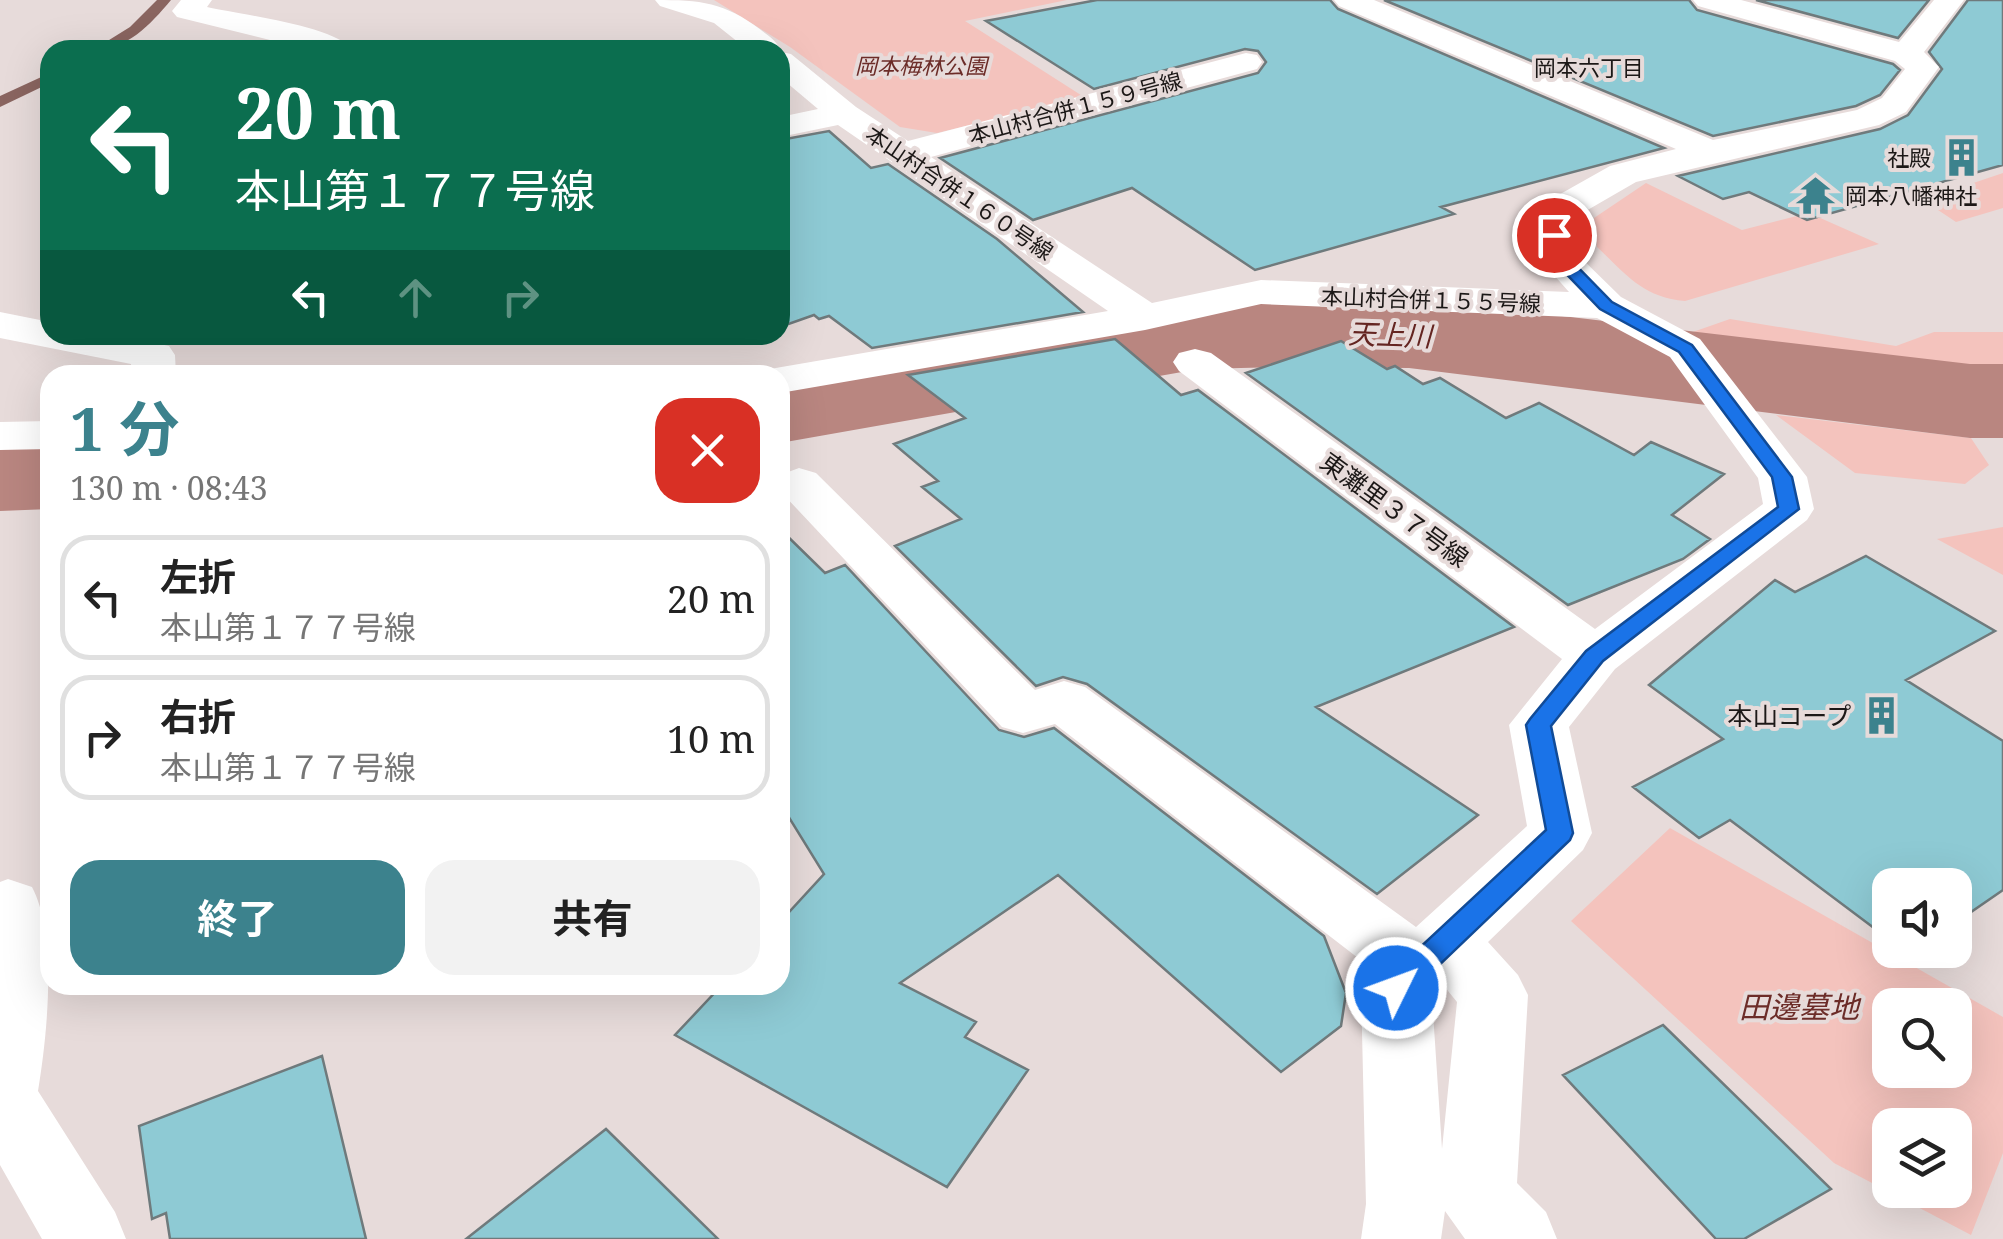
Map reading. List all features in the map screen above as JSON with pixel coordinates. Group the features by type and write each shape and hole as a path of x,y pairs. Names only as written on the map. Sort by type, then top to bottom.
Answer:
{"street":[{"path":"196,0 186,11 312,40"},
{"path":"670,0 724,17 754,40"},
{"path":"1349,0 1710,151"},
{"path":"1708,0 1906,54 1950,0"},
{"name":"本山村合併１５５号線","path":"1606,306 1558,256 1552,214 1624,174 1710,151 1867,118 1894,105 1923,67 1906,54"},
{"name":"本山村合併１５９号線","path":"904,153 1246,62"},
{"name":"本山村合併１６０号線","path":"790,69 844,114 1145,318"},
{"path":"790,124 844,114"},
{"name":"本山村合併１５５号線","path":"790,378 1145,318 1261,292 1606,306"},
{"path":"1401,1239 1406,1204 1396,988 1560,833 1538,725 1594,656 1789,509 1782,477 1704,372 1606,306"},
{"path":"0,326 40,333"},
{"path":"107,345 164,355"},
{"name":"東灘里３７号線","path":"1194,362 1594,656"},
{"path":"0,436 40,435"},
{"path":"799,483 1023,713 1064,700 1493,995 1476,1195 1517,1239"},
{"path":"0,908 8,905 13,1024 0,1095 86,1239"}],"green space":[{"name":"岡本梅林公園","path":"714,0 1067,0 965,21 1084,97 937,133 900,127 790,47 790,40 779,40"},
{"path":"2003,173 2003,208 1956,222 1923,200"},
{"path":"1646,183 1742,230 1809,213 1879,244 1685,301 1670,299 1636,283 1597,247 1594,218"},
{"path":"1730,319 1896,346 1934,332 2003,332 2003,374 1907,379 1750,364 1690,333"},
{"path":"1776,415 1971,438 1989,465 1965,484 1855,473"},
{"path":"2003,527 2003,575 1937,539"},
{"name":"田邊墓地","path":"1670,828 1872,943 1872,968 1917,968 1952,988 1872,988 1872,1088 1972,1088 1972,999 2003,1017 2003,1153 1971,1235 1920,1208 1972,1208 1972,1108 1872,1108 1872,1183 1834,1163 1571,921"}],"building":[{"path":"1097,0 1330,0 1338,9 1664,148 1441,207 1454,214 1255,270 1132,188 1033,220 940,158 1258,73 1266,62 1258,51 1245,49 1094,89 986,21"},
{"path":"1384,0 1689,0 1697,10 1893,64 1900,70 1880,95 1856,106 1713,136"},
{"path":"1756,0 1929,0 1898,38"},
{"path":"1968,0 2003,0 2003,165 1807,220 1749,192 1723,199 1678,176 1880,129 1908,115 1942,69 1929,52"},
{"path":"829,131 871,168 888,164 997,239 1083,312 872,348 829,316 819,319 814,315 790,323 790,138"},
{"path":"1115,339 1181,395 1198,390 1514,627 1316,707 1478,815 1377,894 1087,684 1063,677 1036,686 895,546 961,519 922,487 938,481 894,444 965,418 908,375"},
{"path":"1341,341 1387,369 1395,366 1423,384 1440,378 1506,418 1539,403 1634,455 1651,442 1724,474 1672,515 1710,539 1683,559 1568,605 1246,373"},
{"path":"790,539 825,573 845,565 999,730 1024,737 1054,728 1324,936 1346,993 1341,1026 1281,1072 1058,875 900,983 976,1022 965,1037 1028,1070 947,1187 675,1035 713,995 790,995 790,911 824,874 790,819"},
{"path":"1866,556 1995,631 1906,680 2003,741 2003,890 1972,911 1972,868 1872,868 1872,926 1730,820 1699,838 1633,787 1723,739 1649,685 1775,580 1795,592"},
{"path":"1663,1025 1831,1189 1744,1239 1716,1239 1563,1075"},
{"path":"322,1056 366,1239 170,1239 166,1213 152,1219 139,1126"},
{"path":"606,1129 718,1239 466,1239"}],"waterway":[{"path":"118,40 135,30 164,0"},
{"path":"0,102 40,82"},
{"name":"天上川","path":"790,404 1199,334 1288,332 1409,333 1970,401 2003,401"},
{"name":"天上川","path":"0,472 40,470"}],"place":[{"name":"社殿","path":"1961,157"},
{"name":"岡本八幡神社","path":"1815,195"},
{"name":"本山コープ","path":"1881,715"}],"district":[{"name":"岡本六丁目","path":"1589,67"}],"route":[{"path":"1396,988 1560,833 1538,725 1594,656 1789,509 1782,477 1685,348 1606,306 1558,256 1554,235"}]}
